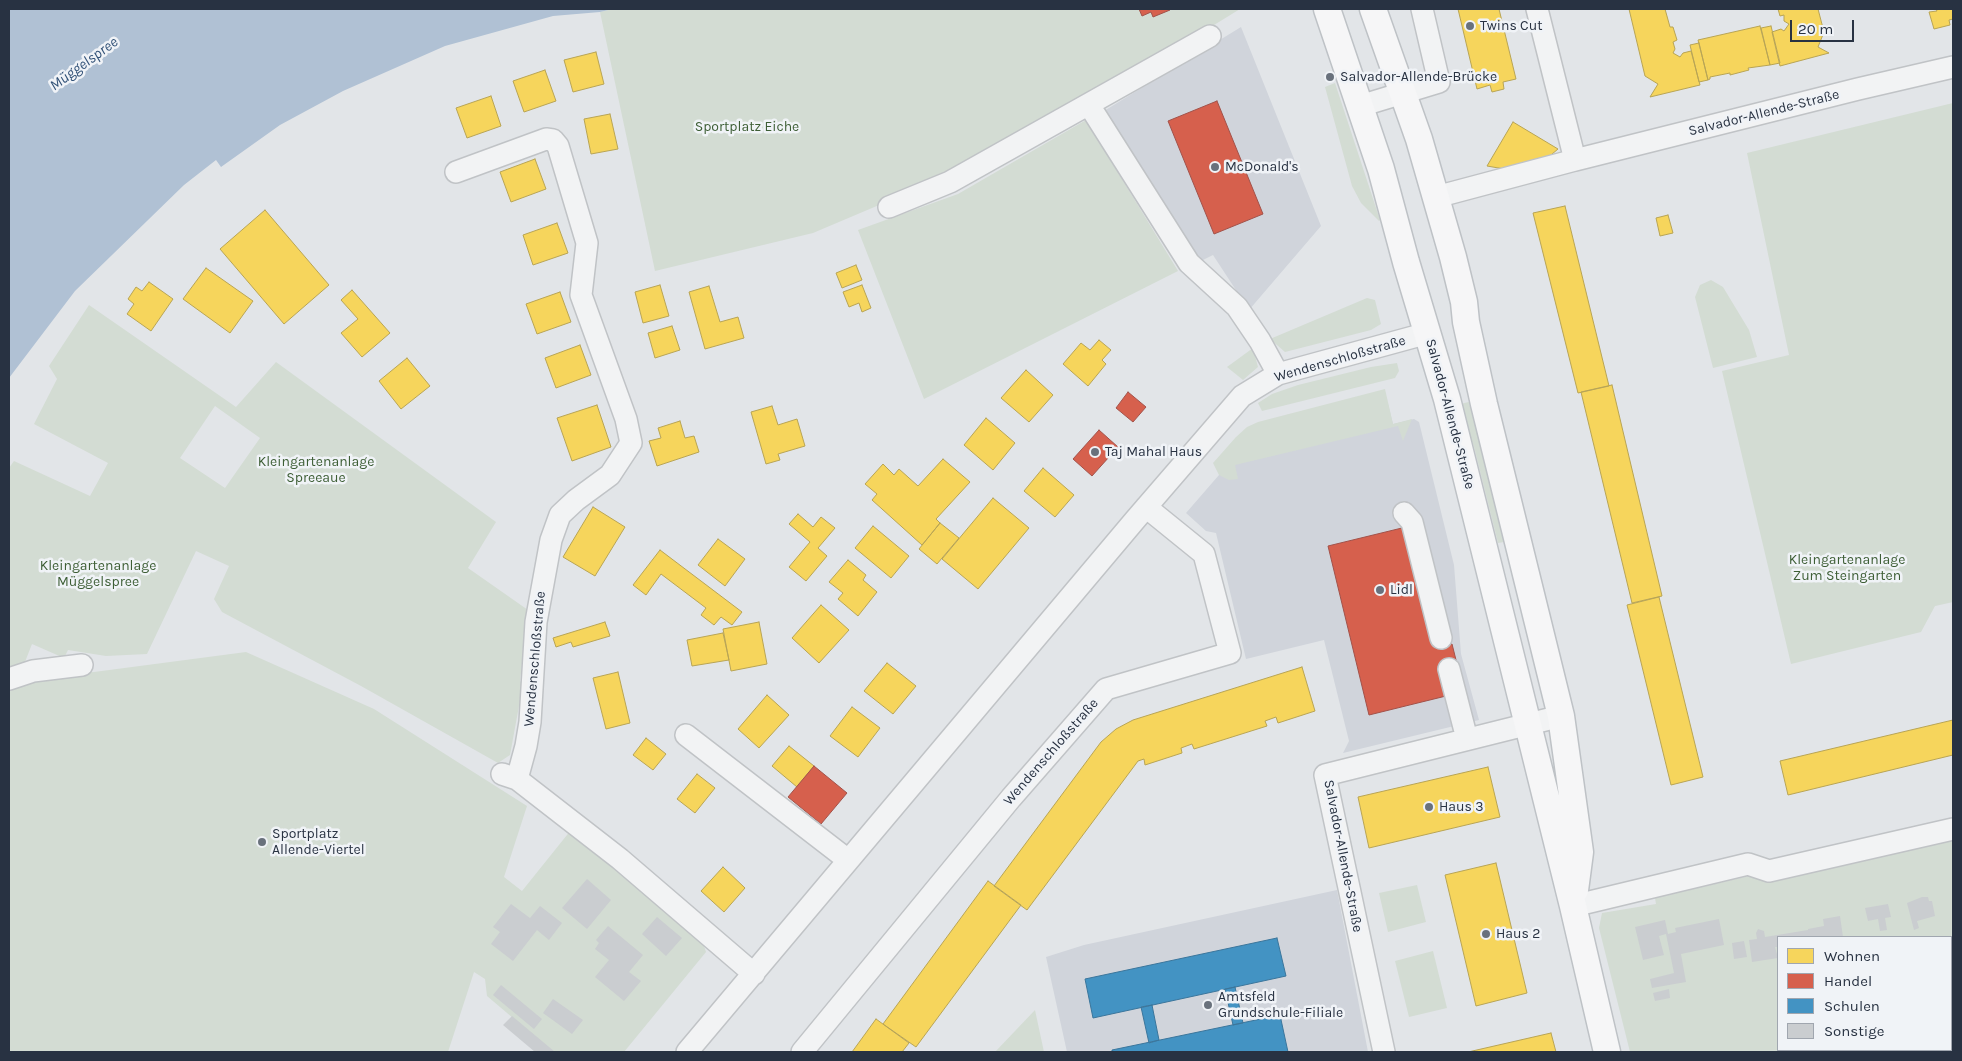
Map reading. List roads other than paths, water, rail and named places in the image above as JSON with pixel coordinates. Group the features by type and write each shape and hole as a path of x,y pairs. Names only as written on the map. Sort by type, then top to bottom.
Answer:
{"main road":[{"name":"Salvador-Allende-Straße","path":"1328,9 1381,169 1473,498 1607,1052"},
{"name":"Salvador-Allende-Straße","path":"1372,9 1403,92 1436,197 1464,302 1466,322 1484,404 1561,716 1580,852 1573,906"},
{"name":"Wendenschloßstraße","path":"1428,333 1466,322"}],"street":[{"path":"1360,106 1439,82 1422,9"},
{"path":"1538,9 1575,160"},
{"path":"889,207 950,182 1210,36"},
{"name":"Salvador-Allende-Straße","path":"1436,197 1575,160 1953,67"},
{"path":"1089,105 1189,263 1237,307 1260,341 1278,374"},
{"name":"Wendenschloßstraße","path":"456,172 546,139 553,140 558,146 587,243 581,295 626,419 631,443 610,475 576,500 560,515 551,540 536,622 528,738 510,776 620,859 754,974"},
{"name":"Wendenschloßstraße","path":"687,1052 1146,506 1242,396 1278,374 1428,333"},
{"name":"Wendenschloßstraße","path":"802,1052 1010,798 1106,689 1230,653 1204,554 1146,506"},
{"path":"1404,513 1412,522 1441,638"},
{"path":"9,679 33,671 82,665"},
{"path":"1449,669 1467,739"},
{"name":"Salvador-Allende-Straße","path":"1384,1052 1325,775 1561,716"},
{"path":"686,735 848,860"},
{"path":"1573,906 1748,864 1769,871 1953,829"}],"water":[{"name":"Müggelspree","path":"9,9 612,9 600,12 553,16 445,46 343,91 280,125 221,167 216,160 184,185 75,291 9,378"}],"place":[{"name":"Twins Cut","path":"1470,26"},
{"name":"Salvador-Allende-Brücke","path":"1330,77"},
{"name":"McDonald's","path":"1215,167"},
{"name":"Taj Mahal Haus","path":"1095,452"},
{"name":"Lidl","path":"1380,590"},
{"name":"Haus 3","path":"1429,807"},
{"name":"Sportplatz Allende-Viertel","path":"262,842"},
{"name":"Haus 2","path":"1486,934"},
{"name":"Amtsfeld Grundschule-Filiale","path":"1208,1005"}],"park label":[{"name":"Sportplatz Eiche","path":"747,127"},
{"name":"Kleingartenanlage Spreeaue","path":"316,470"},
{"name":"Kleingartenanlage Zum Steingarten","path":"1847,568"},
{"name":"Kleingartenanlage Müggelspree","path":"98,574"}]}
